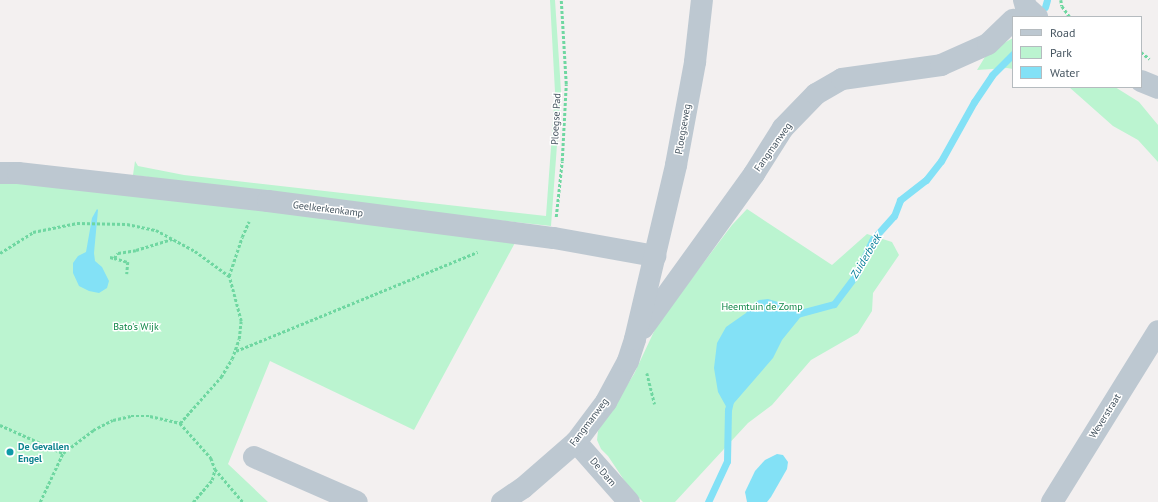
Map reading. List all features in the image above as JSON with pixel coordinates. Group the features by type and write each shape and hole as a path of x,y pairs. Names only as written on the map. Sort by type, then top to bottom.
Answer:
{"street":[{"name":"Ploegseweg","path":"655,256 678,158 695,62 702,0"},
{"name":"Fangmanweg","path":"635,339 754,174 783,128 816,94 842,79 941,66 988,44 1012,22"},
{"path":"1142,81 1158,88"},
{"name":"Geelkerkenkamp","path":"0,173 18,173 268,201 554,238 655,256"},
{"name":"Fangmanweg","path":"502,502 523,488 576,442 606,402 628,362 655,256"},
{"name":"Weverstraat","path":"1052,502 1158,331"},
{"name":"De Dam","path":"576,442 629,502"},
{"path":"254,456 357,502"}],"path":[{"name":"Ploegse Pad","path":"554,238 562,161 566,84 562,0"},
{"path":"1061,0 1062,6 1069,16"},
{"path":"1142,53 1154,61"},
{"path":"180,423 221,377 235,351 239,339 241,321 230,276 246,226 251,218 268,201"},
{"path":"0,253 34,232 77,223 127,224 156,230 195,251 230,276"},
{"path":"114,258 118,253 136,250 173,239"},
{"path":"235,351 482,250"},
{"path":"110,257 128,262 128,274"},
{"path":"628,362 648,373 655,404"},
{"path":"40,502 63,453 93,430 113,420 131,416 150,416 180,423 211,458 215,469 243,502"},
{"path":"0,425 63,453"},
{"path":"193,502 212,480 215,469"}],"green space":[{"path":"550,0 555,0 561,91 551,226 384,208 133,175 135,161 138,166 184,175 546,216 555,92"},
{"path":"1012,39 1012,69 977,70 988,52"},
{"path":"1070,88 1117,88 1139,102 1158,125 1158,162 1138,140 1113,126"},
{"name":"Bato's Wijk","path":"0,177 517,239 414,430 270,361 228,464 268,502 0,502"},
{"name":"Heemtuin de Zomp","path":"747,209 832,265 867,234 892,242 899,255 873,293 872,311 858,333 811,360 772,405 748,423 675,502 643,502 630,489 608,456 601,449 597,440 598,431 634,374 658,323 732,225"}],"water":[{"path":"97,209 94,253 95,261 102,267 109,281 107,288 99,293 89,291 79,286 73,273 73,263 78,256 86,252 92,218"},
{"path":"768,299 798,308 803,314 782,340 773,358 728,410 718,392 714,368 717,343 726,327 746,313 750,306 759,300"},
{"path":"777,454 783,455 788,462 787,469 771,497 767,502 747,502 745,492 755,471 765,460"}],"waterway":[{"name":"Zuiderbeek","path":"1045,7 1047,0"},
{"name":"Zuiderbeek","path":"793,315 834,304 857,273 873,239 894,216 900,200 926,180 941,161 974,102 992,75 1012,55"},
{"name":"Zuiderbeek","path":"708,502 727,461 728,410 730,401"}],"place":[{"name":"De Gevallen Engel","path":"10,452"}]}
